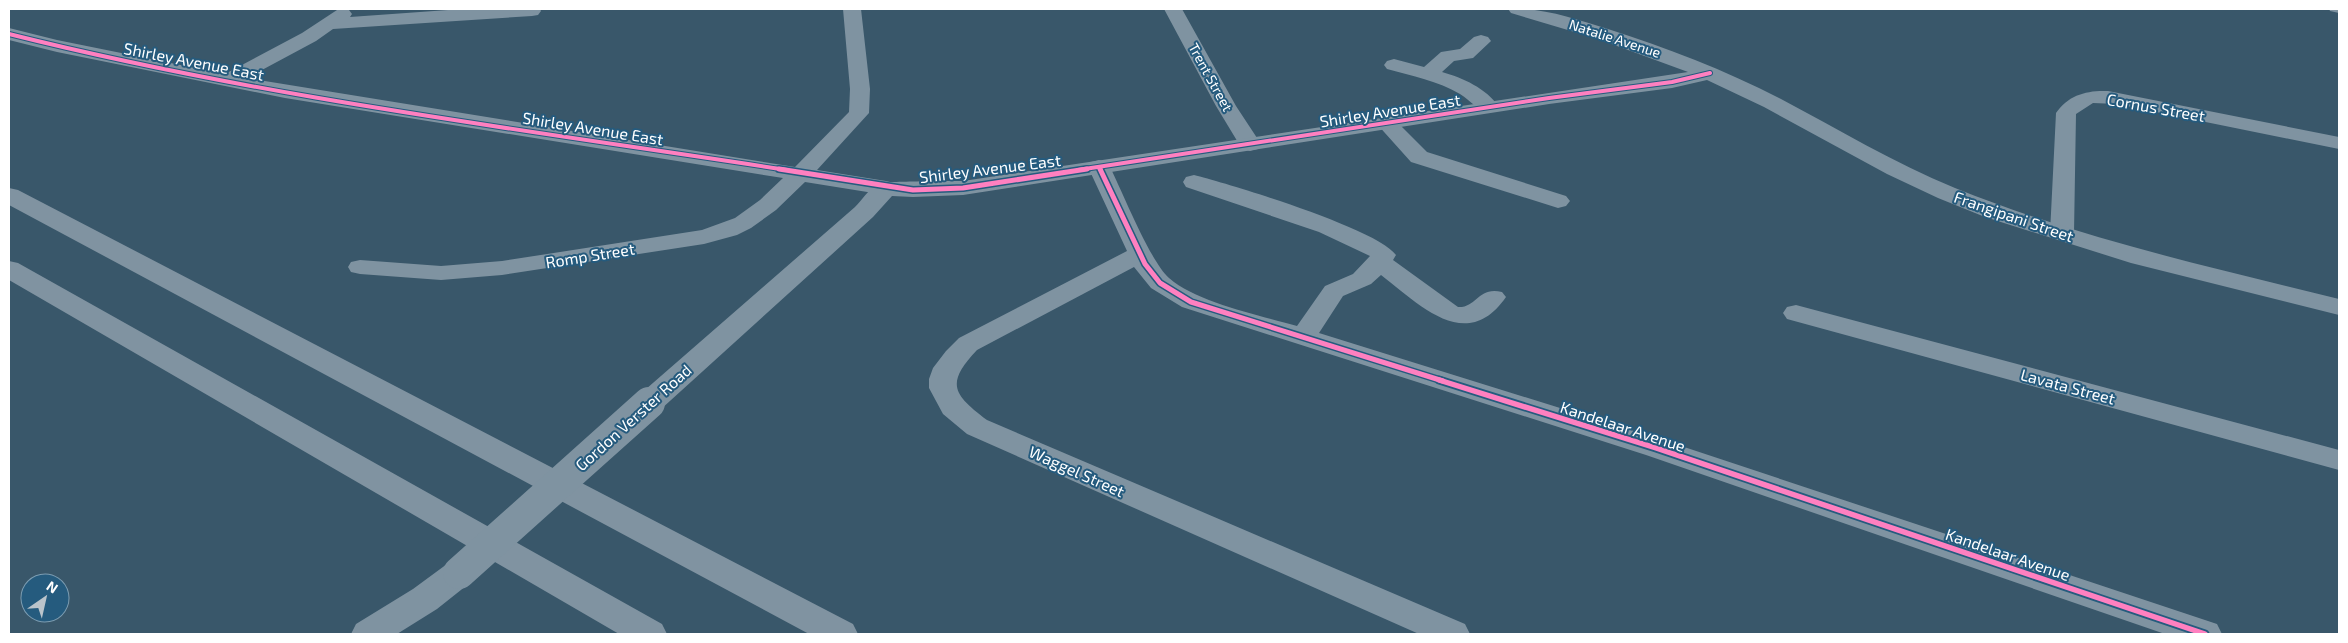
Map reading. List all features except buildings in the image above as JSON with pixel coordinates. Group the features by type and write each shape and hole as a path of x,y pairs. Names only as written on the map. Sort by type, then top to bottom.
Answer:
{"highway":[{"path":"9,188 35,208"},
{"path":"9,195 840,634"},
{"path":"9,269 649,634"}],"street":[{"path":"227,81 330,24 349,9"},
{"name":"Romp Street","path":"360,267 441,273 478,271 704,237 728,230 743,223 768,205 844,131 861,110 852,9"},
{"name":"Trent Street","path":"1173,9 1226,106 1250,144"},
{"name":"Natalie Avenue","path":"1518,9 1650,49 1710,73"},
{"path":"330,24 532,11"},
{"name":"Shirley Avenue East","path":"9,34 57,46 227,81 886,188 913,190 963,188 1642,84 1672,82 1710,73"},
{"path":"1428,74 1448,56 1466,54 1482,41"},
{"path":"1394,65 1428,74 1467,88 1490,107"},
{"name":"Frangipani Street","path":"1710,73 1748,91 1901,173 1975,204 2062,233 2150,259 2339,307"},
{"name":"Cornus Street","path":"2062,233 2066,113 2076,101 2084,98 2114,98 2137,102 2339,143"},
{"path":"1387,123 1415,155 1419,157 1558,201"},
{"name":"Kandelaar Avenue","path":"1099,167 1140,254 1155,277 1177,295 1207,309 1656,448 2205,634"},
{"path":"1194,182 1257,201 1358,239 1382,251 1384,255 1380,262 1362,279 1334,291 1302,338"},
{"name":"Gordon Verster Road","path":"382,632 459,573 864,212 886,188"},
{"name":"Waggel Street","path":"1140,254 968,344 955,356 943,376 943,391 946,400 954,410 977,427 1453,634"},
{"path":"1380,262 1449,313 1457,316 1470,314 1493,298"},
{"name":"Lavata Street","path":"1796,313 2339,460"}],"lane":[{"path":"2333,9 2339,10"}],"cycle path":[{"path":"9,34 57,46 285,92 913,190 963,188 1549,98 1672,82 1710,73"},
{"path":"1099,167 1145,264 1160,283 1191,302 1656,448 2205,634"}]}
